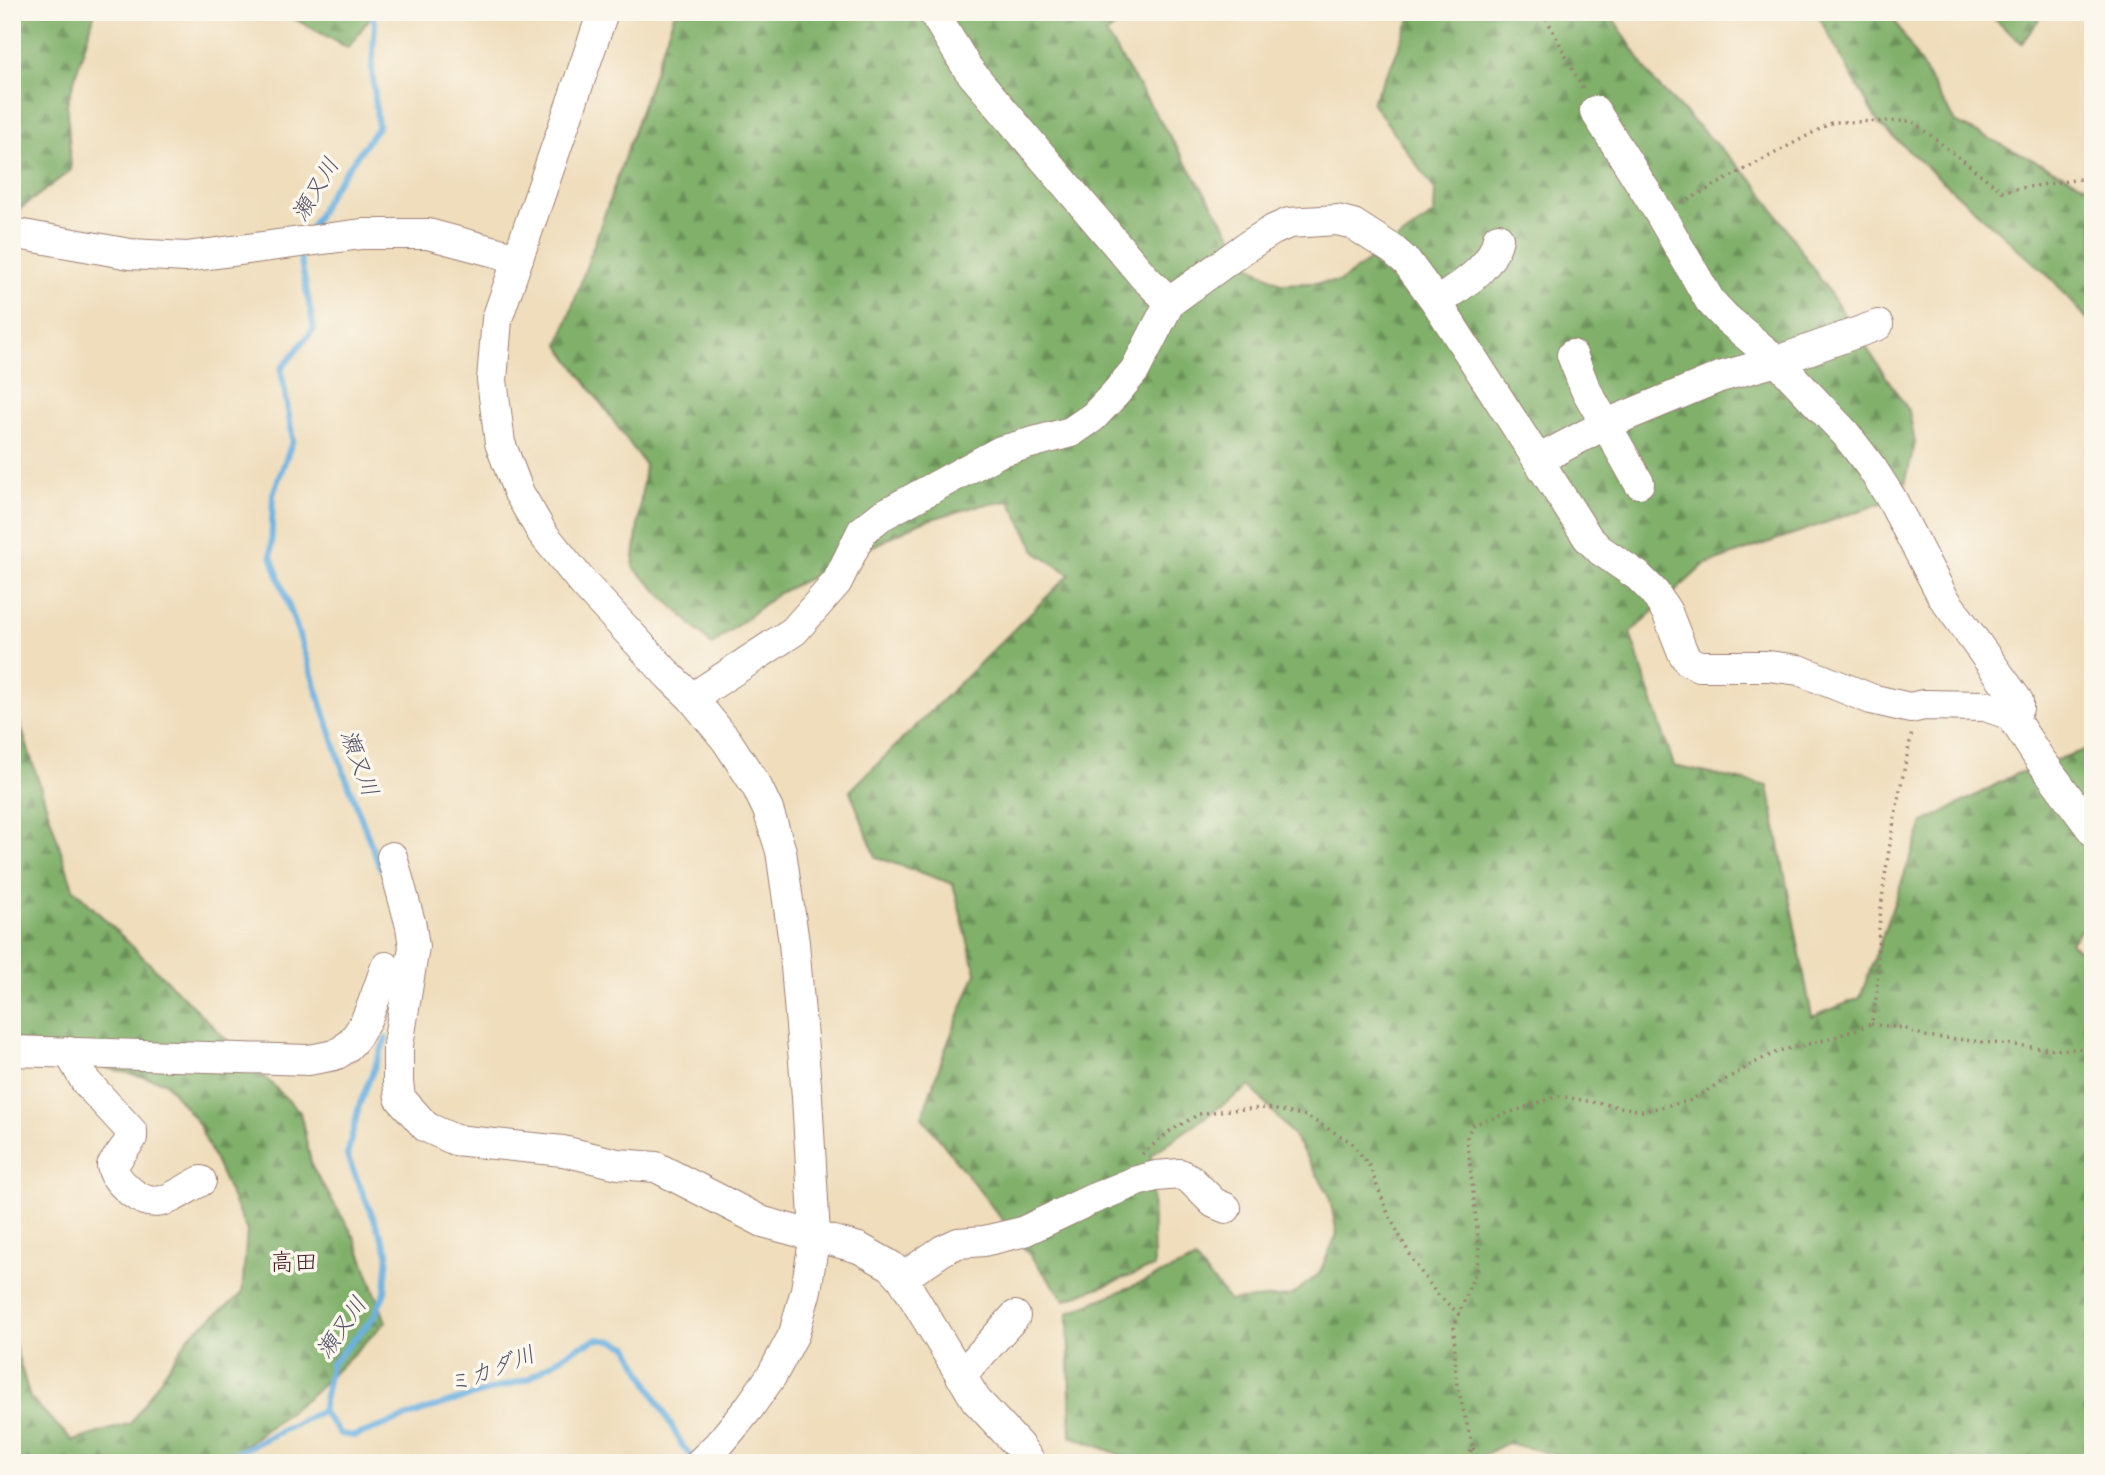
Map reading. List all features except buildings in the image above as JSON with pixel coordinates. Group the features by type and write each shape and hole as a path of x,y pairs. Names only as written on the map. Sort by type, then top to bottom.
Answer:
{"street":[{"path":"603,12 497,319 492,380 500,443 519,493 542,534 583,583 692,698 727,741 768,810 781,851 794,943 815,1236 806,1290 794,1334 772,1375 748,1409 700,1463"},
{"path":"933,12 968,69 1145,278 1170,302"},
{"path":"1595,111 1660,214 1710,301 1777,361 1845,433 1871,467 1891,498 1943,597 2018,701 2018,708 2011,715"},
{"path":"692,698 794,631 838,582 862,531 881,516 1001,451 1071,432 1093,417 1135,370 1170,302 1273,230 1290,223 1329,220 1353,224 1407,262 1437,303 1588,538 1600,550 1638,576 1654,592 1667,612 1688,661 1699,666 1769,666 1799,670 1871,699 1910,708 1985,706 2011,715 2093,831"},
{"path":"12,233 130,254 186,257 362,234 428,234 518,258"},
{"path":"1437,303 1487,264 1496,251 1499,238"},
{"path":"1538,460 1604,425 1720,377 1777,361 1878,325"},
{"path":"1572,355 1604,425 1639,483"},
{"path":"392,857 414,947 398,1045 400,1098 426,1127 455,1140 563,1151 618,1164 656,1167 763,1222 859,1248 891,1266 902,1278 976,1400 1019,1446 1031,1463"},
{"path":"12,1051 309,1060 336,1054 352,1041 365,1023 386,967"},
{"path":"356,1035 398,1076"},
{"path":"69,1052 86,1082 132,1132 132,1138 112,1166 114,1175 123,1186 138,1198 158,1203 201,1181"},
{"path":"902,1278 958,1243 984,1241 1021,1232 1090,1200 1156,1176 1180,1174 1213,1203 1226,1208"},
{"path":"961,1376 1015,1316"}],"path":[{"path":"1543,12 1595,111"},
{"path":"1660,214 1833,122 1912,121 2002,191 2093,177"},
{"path":"1871,1024 1877,995 1879,920 1886,869 1917,706"},
{"path":"1479,1463 1456,1381 1454,1326 1477,1269 1479,1247 1467,1137 1472,1125 1559,1096 1642,1111 1689,1101 1779,1051 1829,1039 1871,1024 1903,1027 1925,1036 2062,1050 2093,1047"},
{"path":"1140,1155 1170,1130 1199,1114 1267,1108 1306,1116 1351,1142 1369,1165 1389,1216 1414,1262 1436,1293 1459,1314"},
{"path":"1462,1463 1473,1448"}],"green space":[{"path":"12,12 95,12 67,104 71,170 15,213 12,212"},
{"path":"282,12 374,12 348,48"},
{"path":"675,12 1135,12 1106,34 1250,265 1282,284 1339,282 1434,214 1435,190 1372,102 1394,59 1413,12 1609,12 1655,83 1757,185 1909,411 1915,443 1902,496 1704,565 1630,633 1674,766 1768,786 1812,1017 1860,998 1923,823 2016,774 2093,747 2093,916 2070,943 2093,960 2093,1463 1593,1463 1507,1443 1469,1463 1142,1463 1071,1436 1068,1313 1195,1260 1230,1301 1290,1296 1319,1274 1337,1234 1329,1194 1293,1135 1250,1086 1151,1155 1154,1267 1065,1300 922,1117 976,973 953,884 876,857 850,791 1070,574 1037,553 1010,501 977,506 921,522 777,594 712,645 633,567 645,465 559,345"},
{"path":"1816,12 1890,12 1955,122 2093,189 2093,326 2053,280 1879,124"},
{"path":"1985,12 2044,12 2022,43"},
{"path":"12,699 73,888 300,1112 312,1167 355,1238 386,1322 312,1394 222,1463 12,1463 12,1336 30,1398 73,1441 131,1423 190,1335 242,1294 247,1231 198,1123 165,1082 94,1065 12,1038"}],"waterway":[{"name":"瀬又川","path":"309,232 331,191 378,127 372,68 375,23 371,12"},
{"name":"瀬又川","path":"299,251 314,329 281,369 293,440 273,494 271,556 343,770 380,868"},
{"name":"瀬又川","path":"322,1411 331,1365 374,1317 385,1292 388,1252 347,1156 359,1106 386,1038"},
{"name":"ミカダ川","path":"322,1411 340,1434 354,1436 437,1406 528,1379 576,1348 597,1339 615,1341 628,1347 683,1447 694,1457"},
{"name":"瀬又川","path":"216,1463 322,1411"}],"district":[{"name":"高田","path":"294,1262"}]}
